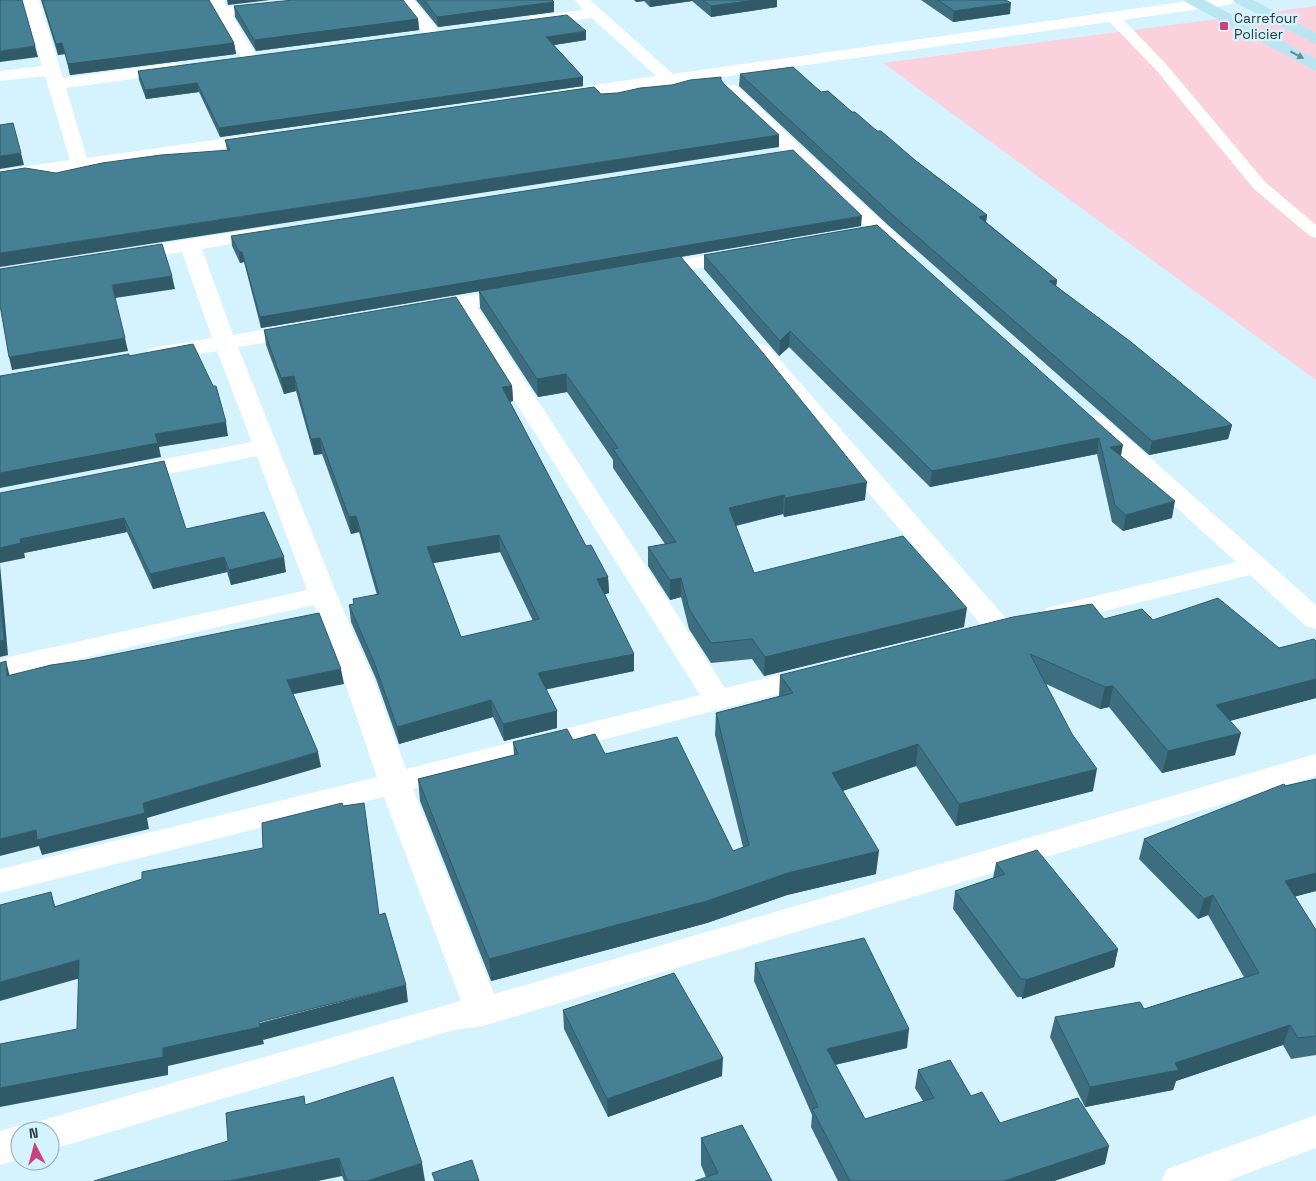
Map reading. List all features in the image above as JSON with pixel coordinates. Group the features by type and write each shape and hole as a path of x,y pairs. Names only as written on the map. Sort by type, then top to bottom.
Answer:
{"street":[{"path":"30,0 80,164"},
{"path":"250,59 218,6 328,0"},
{"path":"406,0 434,35"},
{"path":"581,0 670,80"},
{"path":"542,98 1112,16 1195,2 1228,0"},
{"path":"1241,0 1316,39"},
{"path":"1195,2 1316,66"},
{"path":"519,23 595,13"},
{"path":"415,37 453,32"},
{"path":"231,61 270,56"},
{"path":"0,76 53,77 194,66"},
{"path":"731,90 786,154 880,230 917,263"},
{"path":"0,176 276,136"},
{"path":"104,258 287,230"},
{"path":"851,235 880,230"},
{"path":"190,245 225,342 323,595 359,680 395,783 483,1012"},
{"path":"628,274 764,251"},
{"path":"686,264 705,287"},
{"path":"406,313 541,290"},
{"path":"464,303 717,699"},
{"path":"137,357 320,327"},
{"path":"743,331 999,628"},
{"path":"1079,407 1316,620"},
{"path":"104,478 266,448"},
{"path":"971,636 1257,565"},
{"path":"0,668 323,595"},
{"path":"0,880 395,783 839,669"},
{"path":"60,1131 454,1016 483,1012 1316,765"},
{"path":"1181,1181 1316,1131"}],"lane":[{"path":"1112,16 1161,67 1260,186 1316,233"}],"shaded area":[{"path":"1316,6 1316,380 883,63"}],"building":[{"path":"0,0 22,0 35,46 0,51"},
{"path":"42,0 209,0 234,43 68,64 62,43 56,44"},
{"path":"293,0 403,0 418,19 254,40 234,6"},
{"path":"424,0 552,0 554,2 437,17"},
{"path":"703,0 756,0 711,6"},
{"path":"938,0 1006,0 1011,3 954,11"},
{"path":"567,15 586,31 546,37 583,77 219,128 197,83 145,90 138,71"},
{"path":"793,67 821,92 828,91 852,112 855,112 877,131 881,131 916,161 987,215 979,217 1057,280 1049,281 1131,342 1232,425 1152,441 889,212 740,74"},
{"path":"721,77 724,84 779,135 0,253 0,172 25,168 56,173 102,163 161,155 230,150 225,140 594,87 601,94 618,93 640,88 672,85 690,80"},
{"path":"13,123 21,153 0,156 0,125"},
{"path":"793,150 862,216 260,317 242,252 239,252 231,236"},
{"path":"877,225 1123,445 1110,447 1175,501 1126,515 1115,505 1099,438 932,471 790,331 780,341 704,255"},
{"path":"162,244 172,276 112,285 125,338 9,357 0,305 0,269"},
{"path":"680,256 763,353 867,482 785,498 784,495 729,508 754,573 903,536 967,608 765,657 752,639 711,643 689,609 681,578 670,580 648,547 676,542 613,449 618,448 566,374 537,379 479,291"},
{"path":"456,297 512,386 502,387 586,546 591,545 608,577 597,579 634,654 538,673 557,711 503,724 491,700 397,727 374,662 349,605 354,604 353,599 379,594 356,516 349,517 320,438 311,439 294,376 281,378 264,330","holes":["499,535 539,619 461,637 427,547"]},
{"path":"193,344 213,386 216,386 226,422 155,434 158,443 0,473 0,376"},
{"path":"164,461 186,529 264,512 284,557 229,570 224,557 150,574 124,518 20,539 21,543 0,548 0,493"},
{"path":"0,594 4,640 0,641"},
{"path":"1218,598 1279,648 1314,639 1316,641 1316,679 1216,705 1241,733 1168,751 1113,686 1105,687 1030,654 1072,734 1097,769 959,804 918,744 832,773 879,851 788,873 707,901 489,959 418,779 518,754 513,742 567,729 573,740 595,734 605,754 677,737 733,851 749,845 716,713 793,693 780,675 1013,617 1092,604 1104,619 1142,609 1153,620"},
{"path":"319,613 341,669 287,680 318,752 143,803 145,813 37,840 36,830 0,839 0,663 6,661 7,676 51,665 86,660"},
{"path":"1316,779 1316,873 1285,881 1316,930 1316,1036 1298,1038 1290,1025 1175,1063 1179,1070 1090,1087 1055,1017 1140,1002 1144,1009 1259,973 1213,895 1204,899 1144,839 1284,784 1285,786"},
{"path":"342,803 343,806 364,803 379,915 385,913 406,985 259,1022 260,1027 163,1048 163,1057 0,1088 0,1044 77,1029 79,960 0,982 0,905 51,892 54,907 142,879 142,872 263,848 262,823"},
{"path":"1037,850 1118,949 1026,980 1021,979 955,891 1005,874 996,863"},
{"path":"864,938 909,1029 827,1049 865,1119 934,1098 918,1070 950,1060 971,1096 982,1092 1000,1123 1078,1098 1109,1146 1004,1181 850,1181 812,1109 818,1107 755,963"},
{"path":"674,973 723,1058 607,1099 563,1010"},
{"path":"393,1077 422,1163 367,1181 347,1181 339,1158 229,1181 94,1181 228,1141 226,1113 304,1096 305,1105"},
{"path":"742,1125 772,1181 695,1181 718,1173 701,1138"},
{"path":"472,1160 479,1181 435,1181 432,1173"}],"place":[{"name":"Carrefour Policier","path":"1224,26"}]}
